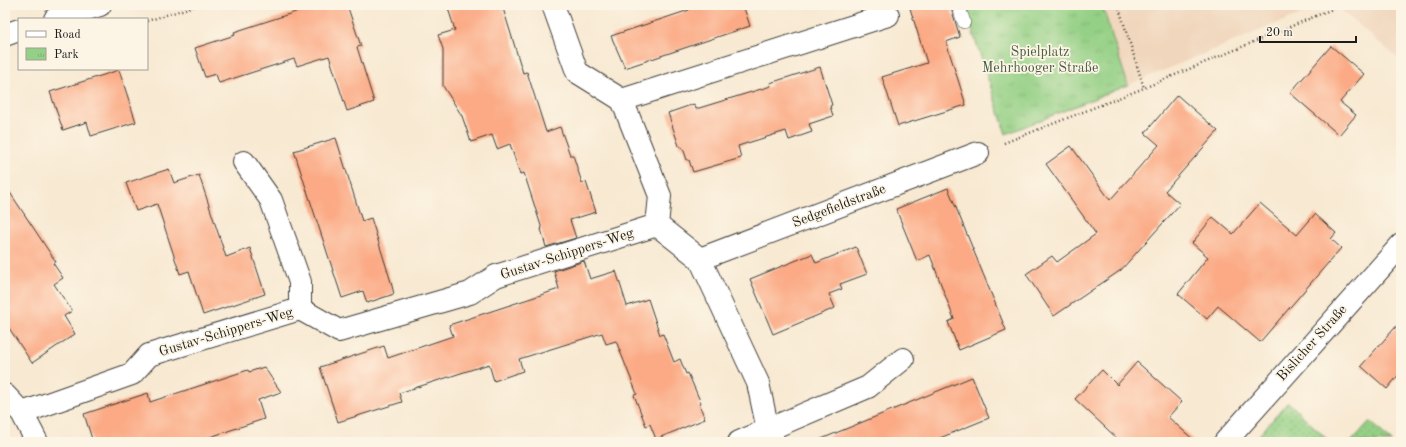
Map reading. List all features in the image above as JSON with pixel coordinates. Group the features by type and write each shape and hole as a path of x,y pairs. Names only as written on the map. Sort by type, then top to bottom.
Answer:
{"street":[{"path":"58,18 100,5"},
{"path":"553,5 577,72 622,100 660,196 657,225 700,259 758,383 771,436"},
{"path":"622,100 888,15"},
{"path":"5,35 18,30"},
{"name":"Sedgefieldstraße","path":"700,259 978,153"},
{"name":"Gustav-Schippers-Weg","path":"244,162 270,200 300,282 300,309"},
{"name":"Gustav-Schippers-Weg","path":"22,413 132,374 149,355 300,309 339,331 470,292 496,276 657,225"},
{"name":"Bislicher Straße","path":"1224,442 1401,246"},
{"path":"739,442 771,436 868,387 903,359"},
{"path":"5,395 22,413 37,442"}],"lane":[{"path":"958,5 964,22"}],"path":[{"path":"148,20 198,5"},
{"path":"1118,5 1144,88"},
{"path":"978,153 1144,88 1342,5"}],"shaded area":[{"path":"1102,5 1322,5 1128,85"},
{"path":"1335,5 1401,5 1401,61"}],"green space":[{"name":"Spielplatz Mehrhooger Straße","path":"964,5 1102,5 1128,85 1006,134"},
{"path":"1288,402 1330,442 1253,442"},
{"path":"1370,421 1392,442 1351,442"}],"building":[{"path":"317,5 347,5 361,46 357,47 374,102 347,111 329,56 297,66 294,59 219,83 216,74 205,77 195,48 235,35 234,32"},
{"path":"447,5 502,5 523,73 527,72 546,132 560,127 570,155 573,155 582,183 586,182 596,212 570,220 576,238 546,247 542,229 524,173 520,174 510,144 497,149 492,135 471,142 462,116 443,86 443,49 438,35 455,30"},
{"path":"688,5 743,5 750,26 625,68 611,36 689,10"},
{"path":"909,5 950,5 960,37 946,42 966,105 898,126 882,77 927,63"},
{"path":"1331,46 1364,74 1340,102 1356,115 1339,135 1290,93"},
{"path":"820,67 832,105 830,106 833,116 809,124 812,132 789,140 786,131 738,146 741,158 693,172 683,148 679,146 668,113 694,104 696,109 771,86 770,83"},
{"path":"119,70 136,122 91,136 87,122 63,130 50,92"},
{"path":"1177,95 1218,131 1165,191 1180,204 1121,270 1054,316 1026,274 1052,256 1057,262 1096,234 1046,164 1071,146 1110,200 1159,145 1145,133"},
{"path":"336,138 362,221 371,218 394,294 367,303 363,291 342,298 294,151"},
{"path":"169,169 174,183 199,175 226,257 250,248 265,294 203,315 189,271 180,274 157,204 136,211 126,183"},
{"path":"5,185 56,262 53,263 63,278 54,284 72,311 64,316 75,334 32,363 5,322"},
{"path":"948,188 1006,330 959,350 948,322 954,319 930,255 917,261 896,209"},
{"path":"1260,203 1297,235 1315,214 1336,233 1331,239 1341,248 1260,342 1218,306 1207,319 1178,294 1208,257 1192,243 1213,217 1233,234"},
{"path":"856,247 867,274 840,284 842,289 829,294 835,308 773,334 750,279 812,254 816,263"},
{"path":"584,261 590,279 616,271 627,306 648,299 660,335 663,334 674,362 680,359 686,374 688,373 701,403 699,404 705,419 656,439 650,424 646,426 634,395 637,394 616,341 606,344 602,333 519,359 523,371 494,381 489,364 399,393 402,402 338,422 320,367 384,346 388,358 453,336 449,325 559,289 554,271"},
{"path":"1401,321 1401,372 1387,389 1361,366"},
{"path":"1137,362 1182,402 1168,417 1196,442 1121,442 1075,399 1102,370 1117,385"},
{"path":"264,367 281,392 258,400 264,419 195,442 93,442 84,414 148,393 150,402 248,370 249,372"},
{"path":"972,377 989,418 929,442 814,442"}]}
